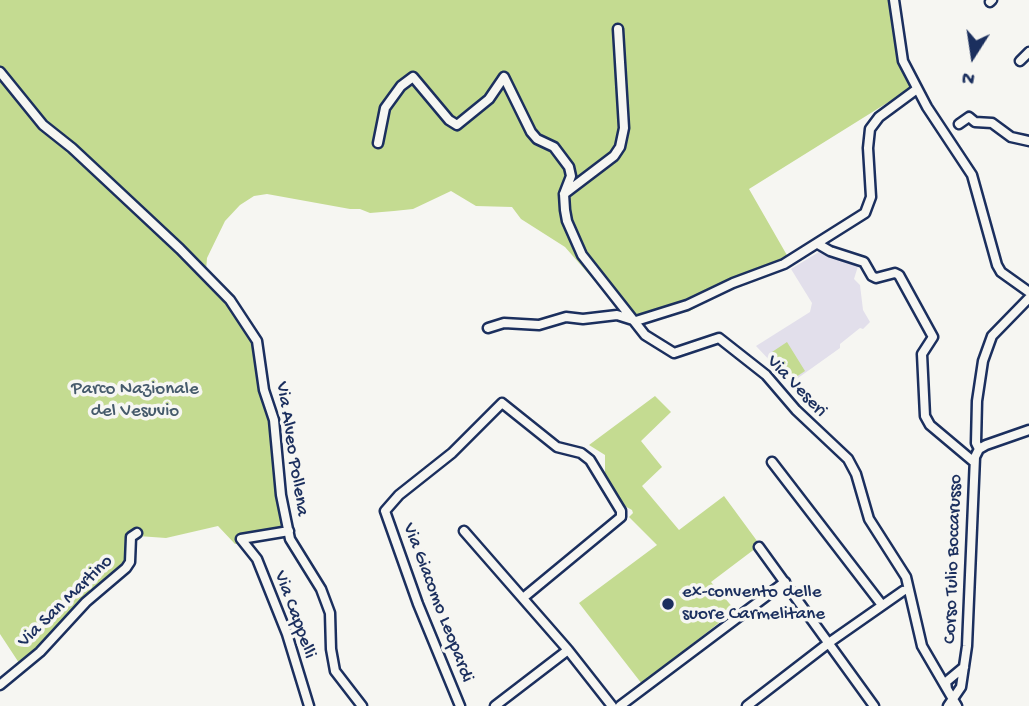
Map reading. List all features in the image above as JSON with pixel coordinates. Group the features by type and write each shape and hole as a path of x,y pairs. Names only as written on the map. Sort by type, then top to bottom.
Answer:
{"street":[{"path":"894,0 900,50 917,89 972,175 996,265 1001,272 1029,292"},
{"path":"564,194 614,156 620,147 624,121 618,29"},
{"path":"1020,61 1029,52"},
{"name":"Via Alveo Pollena","path":"0,72 43,125 72,148 180,249 230,300 257,341 264,390 274,420 281,495 290,539 321,589 330,613 335,671 362,706"},
{"name":"Via Veseri","path":"378,143 385,108 401,86 413,77 449,120 457,125 489,99 504,76 531,132 537,139 554,147 569,167 570,176 564,194 567,221 582,255 645,335 674,353 719,338 766,375 812,427 844,453 856,474 869,519 906,577 922,646 937,673"},
{"path":"488,328 504,323 539,325 565,317 583,319 617,315 636,321 687,305 733,283 784,264 859,219 867,210 871,197 868,148 870,130 879,117 917,89"},
{"path":"959,124 969,117 975,122 992,123 1011,137 1029,141"},
{"path":"818,244 830,251 859,258 876,278 895,273 900,275 933,337 922,354 925,416 930,425 974,462"},
{"path":"979,449 976,443 976,401 983,361 992,336 1029,298"},
{"name":"Via Giacomo Leopardi","path":"460,706 384,511 399,495 452,453 502,403 557,447 581,453 590,460 621,511 621,517 523,598"},
{"name":"Corso Tulio Boccarusso","path":"953,698 961,687 964,667 973,530 974,462 979,449 1029,430"},
{"path":"772,462 882,605"},
{"name":"Via Cappelli","path":"289,531 241,540 257,559 287,634 309,706"},
{"path":"464,531 568,650 612,706"},
{"name":"Via San Martino","path":"0,685 40,652 86,602 126,568 130,562 131,537 137,533"},
{"path":"759,547 874,706"},
{"path":"621,706 785,582"},
{"path":"747,706 830,642 903,591"},
{"path":"495,706 568,650"},
{"path":"953,698 946,682 964,667"},
{"path":"937,673 956,677 961,682"},
{"path":"937,673 953,698"}],"shaded area":[{"path":"819,252 859,263 854,279 860,285 863,310 870,322 840,344 840,348 791,383 756,346 810,312 812,303 791,269"}],"green space":[{"name":"Parco Nazionale del Vesuvio","path":"0,0 898,0 905,58 919,83 749,189 792,264 729,288 690,311 651,319 627,318 565,247 521,219 512,207 476,206 451,191 413,209 370,213 360,209 267,194 254,196 240,205 225,221 207,258 206,271 241,308 254,326 261,345 276,417 286,505 294,536 235,544 218,526 166,538 138,536 132,548 130,564 23,669 0,634"},
{"path":"787,342 805,371 790,381 772,352"},
{"path":"655,396 671,412 641,441 662,467 642,486 679,530 724,496 760,545 711,582 735,610 642,684 579,603 657,545 629,517 633,513 632,510 621,504 605,474 605,455 589,445"}],"place":[{"name":"ex-convento delle suore Carmelitane","path":"668,604"}]}
